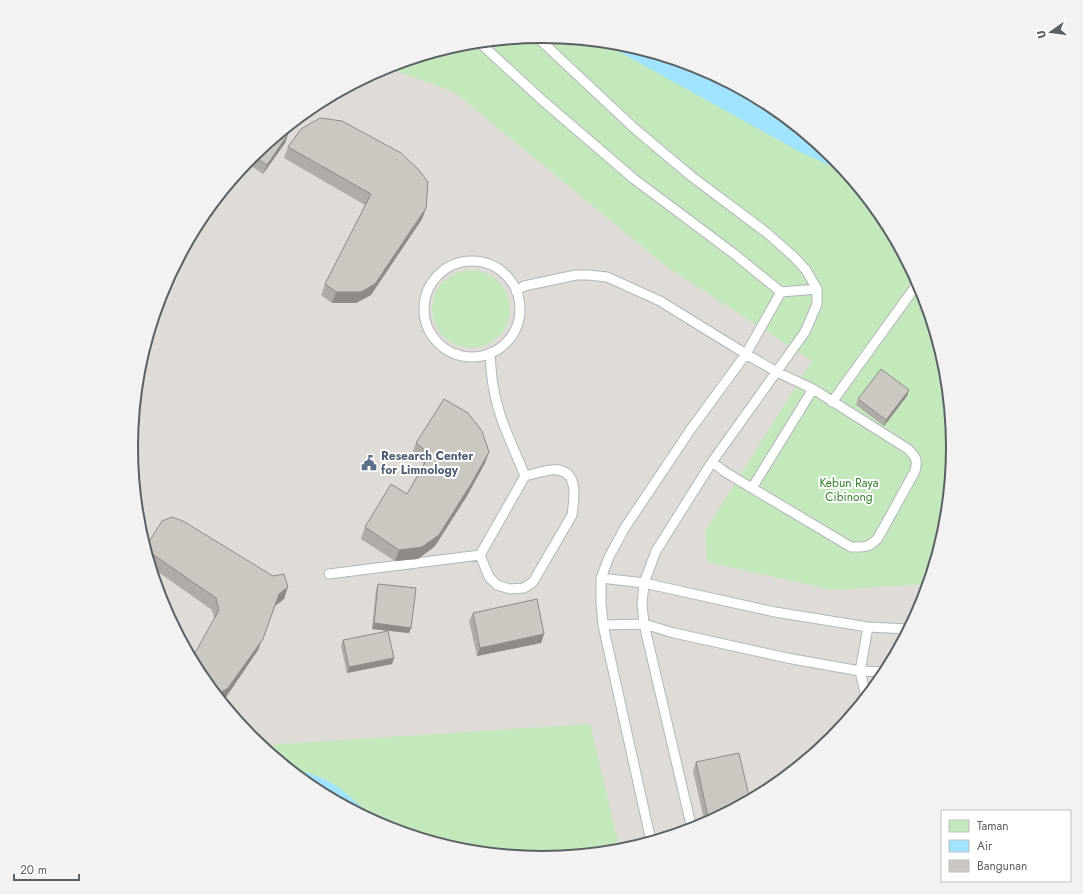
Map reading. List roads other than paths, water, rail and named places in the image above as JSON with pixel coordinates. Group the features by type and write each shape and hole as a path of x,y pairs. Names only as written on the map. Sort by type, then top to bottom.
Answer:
{"lane":[{"path":"544,43 634,128 691,176 794,257 806,270 817,289 817,304 805,332 712,462 656,551 644,583 642,604 644,624 690,822"},
{"path":"484,47 542,100 634,179 733,253 781,292 817,289"},
{"path":"464,261 475,261 495,267 507,277 516,291 520,309 516,327 506,342 490,353 480,356 469,356 449,351 440,344 428,327 424,306 430,285 444,270 454,264 464,261"},
{"path":"516,291 524,286 576,275 607,277 660,301 777,372 813,389 908,449 915,456 917,464 915,471 878,538 868,546 851,547 752,488 712,462"},
{"path":"832,402 914,289"},
{"path":"650,836 603,625 601,602 602,578 609,557 624,529 691,429 746,354 781,292"},
{"path":"490,353 491,375 494,391 507,433 525,476"},
{"path":"752,488 813,389"},
{"path":"558,469 567,473 572,479 574,489 572,515 533,582 524,588 510,589 497,585 489,577 480,555 525,476 558,469"},
{"path":"330,574 480,555"},
{"path":"602,578 644,583 775,612 868,627 902,629"},
{"path":"603,625 644,624 674,633 787,658 877,671"},
{"path":"864,690 860,670 868,627"}],"water":[{"path":"618,51 671,64 744,97 787,126 808,143 832,166 802,153"},
{"path":"301,772 316,775 338,787 362,809 339,797"}],"place":[{"name":"Research Center for Limnology","path":"369,463"}],"park label":[{"name":"Kebun Raya Cibinong","path":"849,490"}]}
